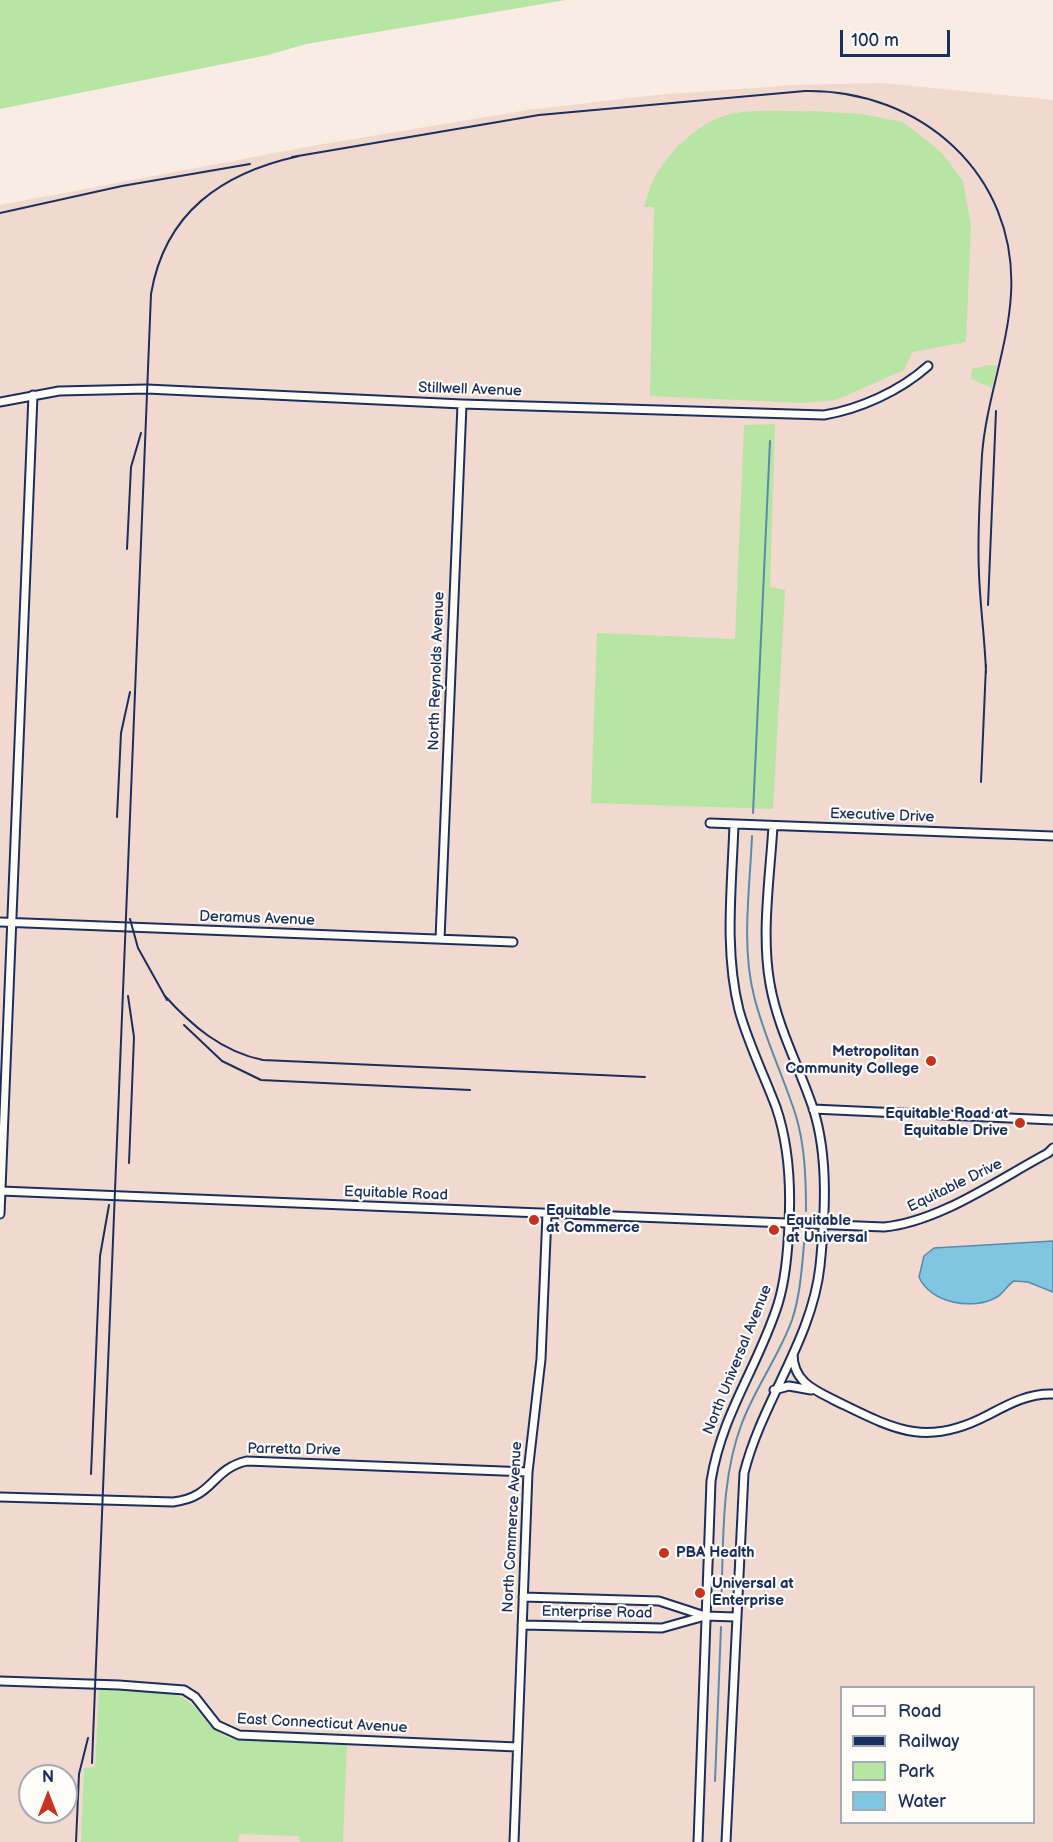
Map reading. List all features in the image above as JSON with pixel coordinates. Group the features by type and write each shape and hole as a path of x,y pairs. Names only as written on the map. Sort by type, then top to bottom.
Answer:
{"street":[{"name":"Stillwell Avenue","path":"0,402 33,395 83,389 147,389 462,404 824,415 857,407 916,376 928,366"},
{"path":"0,1214 33,395"},
{"name":"North Reynolds Avenue","path":"440,939 462,404"},
{"name":"Executive Drive","path":"710,823 1053,836"},
{"name":"North Universal Avenue","path":"698,1842 709,1505 715,1456 730,1411 778,1305 787,1263 789,1223 790,1174 784,1134 740,1011 733,981 730,938 734,824"},
{"path":"726,1842 744,1473 774,1390 807,1322 816,1289 823,1225 822,1160 813,1109 778,1021 770,982 767,946 772,826"},
{"name":"Deramus Avenue","path":"0,922 513,942"},
{"path":"813,1109 1053,1120"},
{"name":"Equitable Drive","path":"789,1223 884,1227 915,1222 1038,1159 1053,1148"},
{"name":"Equitable Road","path":"1,1191 789,1223"},
{"name":"North Commerce Avenue","path":"514,1842 528,1472 541,1359 547,1214"},
{"path":"793,1352 796,1373 816,1391"},
{"path":"774,1390 796,1386 816,1391 875,1420 922,1434 953,1431 1017,1400 1034,1395 1053,1394"},
{"name":"Parretta Drive","path":"0,1497 173,1502 188,1500 207,1490 228,1467 247,1461 528,1472"},
{"name":"Enterprise Road","path":"523,1597 659,1601 705,1616 736,1617"},
{"name":"Enterprise Road","path":"522,1625 662,1628 705,1616"},
{"name":"East Connecticut Avenue","path":"0,1681 177,1688 195,1697 217,1725 239,1735 517,1747"}],"shaded area":[{"path":"882,83 1053,100 1053,1842 0,1842 0,205 317,145 527,110 656,95 795,85"}],"green space":[{"path":"0,0 566,0 306,44 268,55 0,109"},
{"path":"756,111 861,114 903,122 941,152 963,181 971,226 966,342 912,352 904,370 836,400 805,403 650,396 654,207 644,207 659,170 667,158 687,138 724,116"},
{"path":"989,365 997,366 992,388 971,379 972,369"},
{"path":"775,424 770,587 785,590 773,809 591,803 597,633 735,639 744,425"},
{"path":"144,1689 177,1695 192,1705 216,1730 231,1739 347,1745 343,1842 300,1842 299,1836 239,1834 238,1842 81,1842 84,1768 95,1767 99,1690"}],"water":[{"path":"1053,1241 1053,1292 1028,1282 1014,1281 997,1297 965,1304 953,1302 932,1293 919,1277 924,1256 934,1248"}],"waterway":[{"path":"753,813 770,441"},
{"path":"752,836 747,916 750,977 763,1026 799,1127 804,1163 806,1211"},
{"path":"721,1605 724,1513 730,1467 747,1410 792,1320 799,1289 805,1234"},
{"path":"715,1781 721,1627"}],"railway":[{"path":"292,157 539,115 805,91 847,94 887,105 923,123 954,147 979,177 998,211 1009,251 1011,294 1009,314 984,435 980,484 978,558 986,673"},
{"path":"92,1763 151,294 158,265 169,240 201,201 245,173 299,156"},
{"path":"0,213 122,186 250,164"},
{"path":"988,605 996,411"},
{"path":"127,549 131,467 141,433"},
{"path":"981,782 986,665"},
{"path":"117,817 121,733 130,692"},
{"path":"130,919 138,948 167,1000"},
{"path":"164,995 208,1036 234,1051 263,1060 645,1077"},
{"path":"128,996 134,1037 129,1163"},
{"path":"184,1025 222,1061 261,1080 470,1090"},
{"path":"91,1474 100,1256 109,1205"},
{"path":"76,1842 79,1774 88,1738"}],"place":[{"name":"Metropolitan Community College","path":"931,1061"},
{"name":"Equitable Road at Equitable Drive","path":"1020,1123"},
{"name":"Equitable at Commerce","path":"534,1220"},
{"name":"Equitable at Universal","path":"774,1230"},
{"name":"PBA Health","path":"664,1553"},
{"name":"Universal at Enterprise","path":"700,1593"}]}
